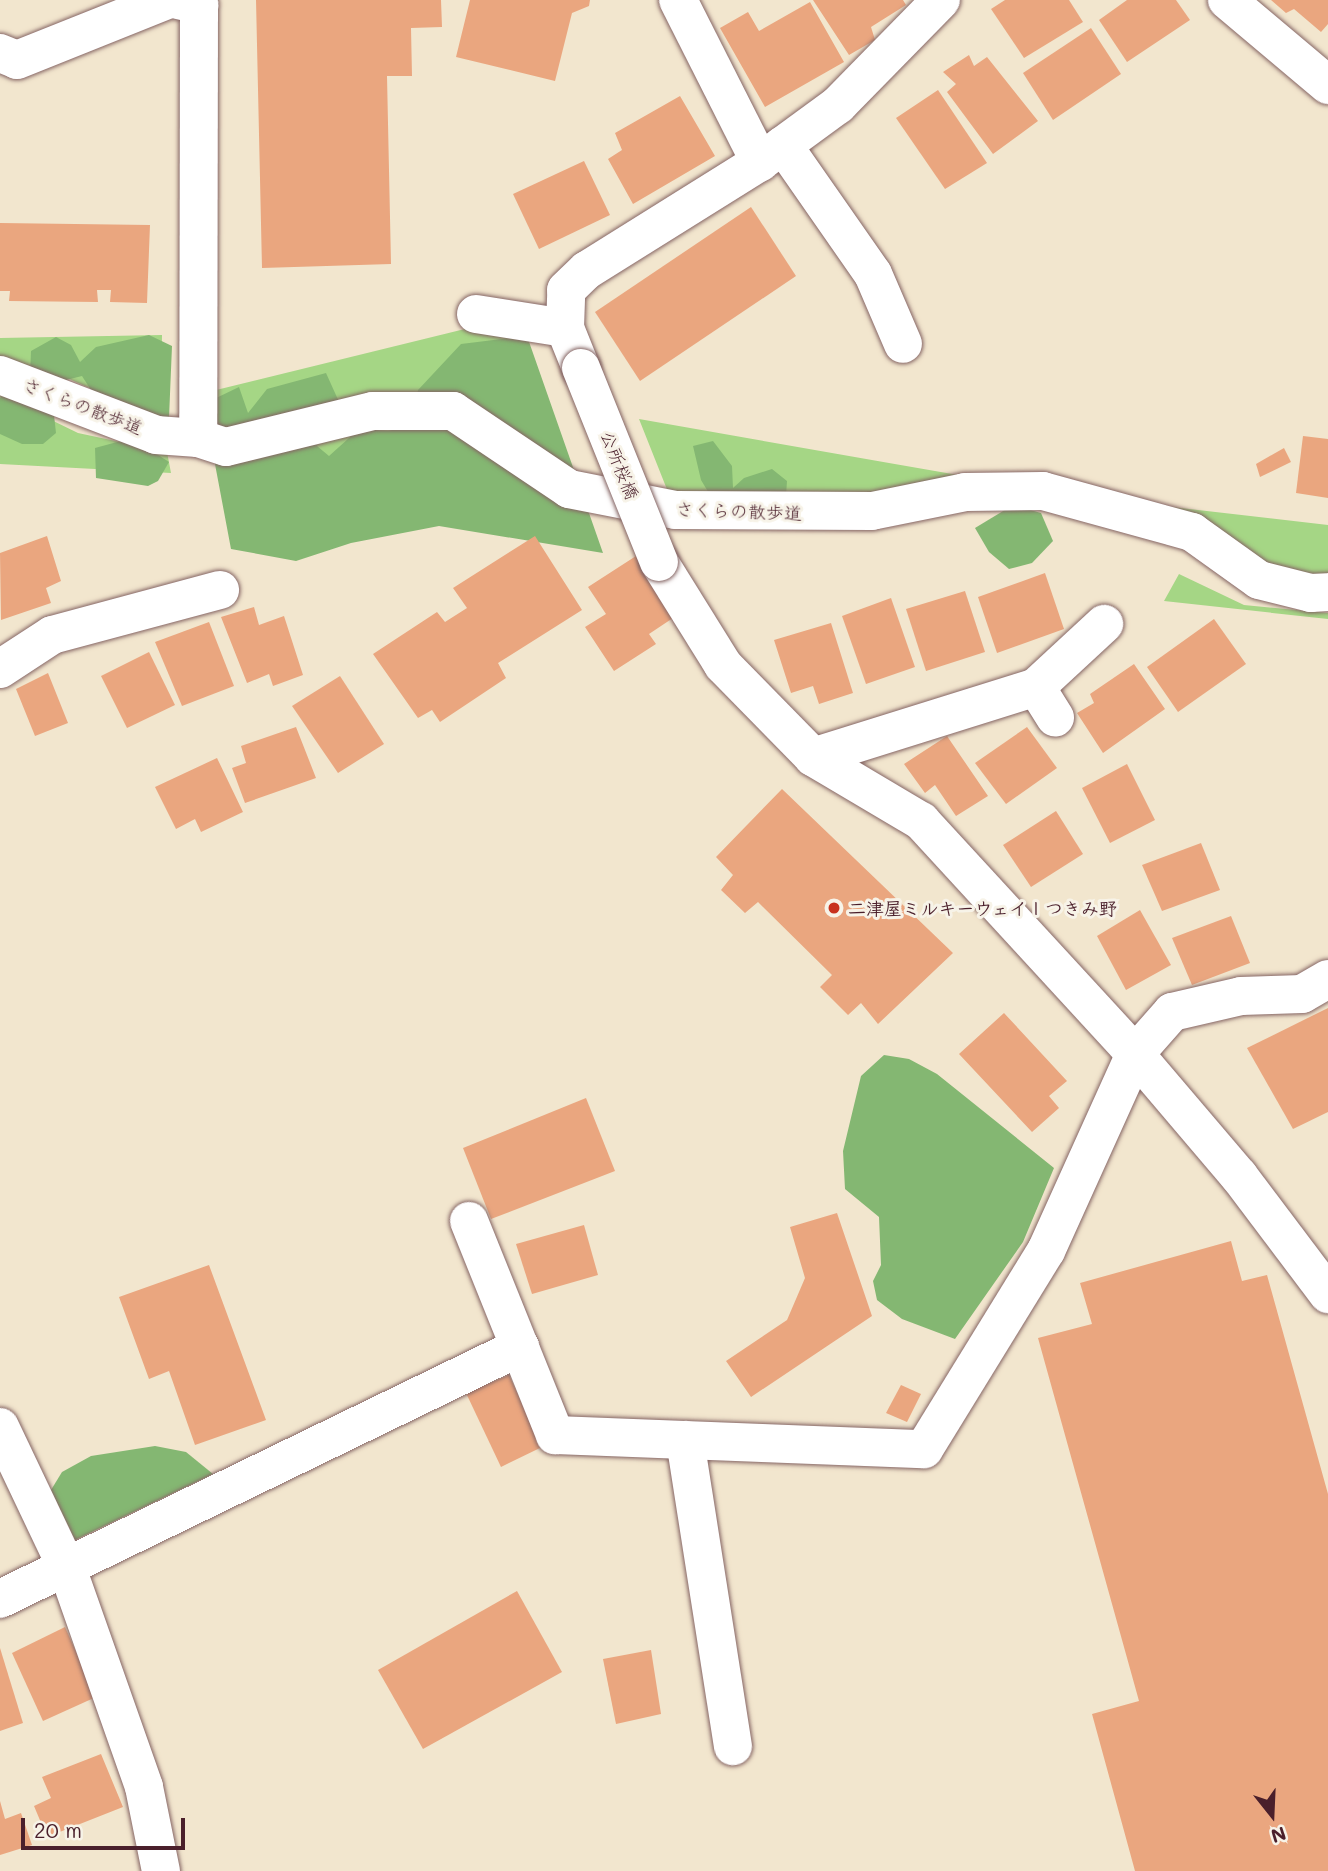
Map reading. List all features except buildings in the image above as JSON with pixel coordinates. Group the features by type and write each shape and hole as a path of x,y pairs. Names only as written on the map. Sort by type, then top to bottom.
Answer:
{"street":[{"path":"0,53 17,60 167,0"},
{"path":"178,0 199,5 210,378 198,438"},
{"path":"678,0 771,153 873,274 903,344"},
{"path":"476,314 565,328 566,290 587,270 771,153 838,105 941,0"},
{"path":"1227,0 1328,85"},
{"name":"公所桜橋","path":"565,328 659,562 723,665 813,757 921,821 1135,1054 1239,1176 1328,1294"},
{"name":"さくらの散歩道","path":"0,375 156,435 198,438 226,447 373,411 453,411 569,489 675,510 872,511 965,492 1043,491 1192,532 1259,580 1311,593 1328,592"},
{"path":"0,669 52,635 220,590"},
{"path":"813,757 1045,702 1104,624"},
{"path":"469,1221 555,1435 924,1449 1046,1251 1135,1054 1172,1012 1241,996 1303,994 1328,979"},
{"path":"0,1599 520,1347"},
{"path":"0,1427 67,1568 144,1787 161,1871"},
{"path":"685,1440 733,1746"}],"green space":[{"path":"473,327 527,336 420,438 341,468 208,427 208,392"},
{"path":"149,335 172,346 169,418 141,416 96,398 82,376 58,382 30,376 31,351 56,337 71,345 80,362 96,347"},
{"path":"162,335 161,411 126,404 60,375 0,358 0,338"},
{"path":"527,336 603,553 439,526 351,543 296,561 231,549 208,427 212,400 239,387 248,413 267,389 326,373 340,404 317,446 329,456 359,429 388,431 411,426 418,390 461,344"},
{"path":"7,393 54,415 56,433 43,444 22,444 0,434 0,398"},
{"path":"0,395 78,433 167,452 171,473 0,464"},
{"path":"639,419 1004,483 870,502 670,497"},
{"path":"132,438 169,462 158,481 148,486 96,478 95,448"},
{"path":"713,441 732,466 733,488 744,478 772,469 787,481 786,496 713,500 701,480 693,446"},
{"path":"1094,498 1328,525 1328,579 1311,581"},
{"path":"1013,505 1041,513 1053,541 1032,563 1009,569 989,552 975,528"},
{"path":"1179,574 1244,605 1328,613 1328,619 1164,601"},
{"path":"884,1055 909,1059 937,1074 1054,1168 1023,1242 955,1339 902,1319 877,1300 873,1281 881,1265 879,1217 845,1189 843,1151 861,1076"},
{"path":"155,1446 186,1452 213,1474 75,1540 51,1490 62,1472 91,1456"}],"place":[{"name":"二津屋ミルキーウェイⅠつきみ野","path":"834,908"}]}
